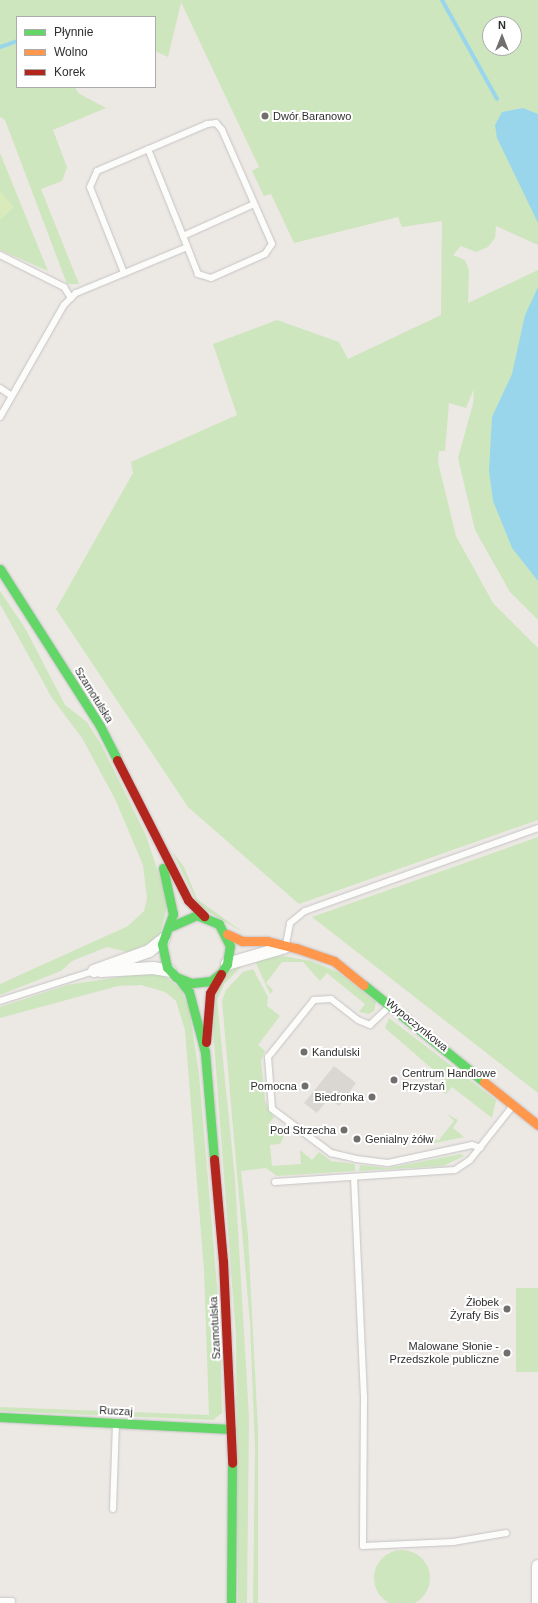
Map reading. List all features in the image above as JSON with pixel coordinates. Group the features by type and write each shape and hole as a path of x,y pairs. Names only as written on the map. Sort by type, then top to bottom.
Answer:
{"street":[{"name":"Szamotulska","path":"0,569 100,726 191,906 204,916"},
{"name":"Szamotulska","path":"157,840 171,899 172,926"},
{"path":"94,971 149,951 164,939 172,926 183,918 204,916 215,921 227,934 230,946 224,968"},
{"name":"Wypoczynkowa","path":"227,934 236,939 267,941 334,961 391,1004 538,1125"},
{"path":"164,939 163,958 170,971 179,979 198,983 224,968 285,947"},
{"path":"94,971 153,968 170,971"},
{"name":"Szamotulska","path":"224,968 210,993 205,1052 226,1296 232,1429 231,1603"},
{"name":"Szamotulska","path":"179,979 189,992 205,1052"},
{"name":"Ruczaj","path":"0,1417 232,1429"},
{"path":"538,1566 538,1603"}],"lane":[{"path":"124,273 90,187 96,171 148,149 216,123 222,130 272,244 265,254 211,278 198,274 148,149"},
{"path":"183,236 254,204"},
{"path":"0,418 71,298 124,273 187,247"},
{"path":"0,255 64,288 71,298"},
{"path":"0,388 12,396"},
{"path":"285,947 290,922 305,911 538,828"},
{"path":"0,1001 94,971"},
{"path":"391,1004 370,1025 358,1020 331,999 314,1000 268,1057 272,1109 331,1154 356,1159 388,1163 472,1145 481,1148"},
{"path":"275,1182 455,1170 481,1148 514,1105"},
{"path":"354,1177 364,1396 363,1546 453,1542 506,1533"},
{"path":"113,1509 116,1423"},
{"path":"0,1601 12,1601"}],"green space":[{"path":"0,0 180,0 181,3 168,57 156,51 156,16 16,16 16,88 76,88 78,93 106,108 53,130 67,167 62,181 41,189 79,284 67,284 5,120 0,117"},
{"path":"180,0 538,0 538,245 496,226 495,238 488,247 476,252 461,246 453,255 465,260 469,270 468,303 538,270 538,620 510,592 475,530 458,458 473,404 474,389 466,408 449,403 445,451 439,451 438,462 456,536 493,603 538,648 538,820 299,904 188,807 56,609 133,473 131,462 237,415 213,344 277,320 339,342 348,359 441,315 442,221 402,227 398,217 294,243 271,194 264,196 252,171 259,167"},
{"path":"0,153 48,271 0,250"},
{"path":"0,191 14,207 0,220"},
{"path":"0,591 25,628 65,705 87,722 101,744 146,835 168,903 160,934 151,943 127,952 107,947 72,961 61,971 0,995 0,984 128,926 144,911 147,899 143,865 115,799 82,738 52,698 0,604"},
{"path":"538,837 538,1093 312,917"},
{"path":"172,851 184,867 197,899 244,933 199,906"},
{"path":"283,956 311,961 338,972 376,1002 374,1011 369,1014 359,1012 365,1004 327,973 320,981 303,962 282,962 266,983 273,990 270,994 254,959"},
{"path":"244,964 224,984 217,1000 235,1179 249,1417 247,1603 238,1603 236,1337 213,1029 216,989 233,967"},
{"path":"253,969 268,997 267,1006 280,1016 258,1045 265,1051 261,1061 265,1101 274,1117 268,1125 284,1136 280,1144 270,1145 272,1166 301,1164 300,1150 312,1160 319,1152 331,1161 355,1164 355,1171 277,1176 266,1168 241,1171 248,1235 258,1430 258,1603 253,1603 255,1448 250,1323 222,1001 226,990 243,972"},
{"path":"151,972 162,974 180,988 189,1007 199,1074 220,1321 222,1413 213,1420 0,1411 0,1407 209,1415 204,1271 185,1030 176,1001 165,992 141,985 118,986 0,1018 0,1007 67,985"},
{"path":"389,1018 496,1100 492,1118 452,1087 446,1094 438,1089 445,1080 385,1028"},
{"path":"447,1114 458,1120 453,1128 464,1137 430,1144 433,1137 438,1141 454,1121"},
{"path":"461,1154 464,1156 443,1166 359,1171 360,1165 388,1168"},
{"path":"516,1288 538,1288 538,1372 516,1372"},
{"path":"396,1550 408,1550 418,1555 425,1562 430,1572 430,1584 428,1589 422,1598 413,1604 391,1604 382,1598 374,1584 374,1572 379,1562 386,1555"}],"shaded area":[{"path":"334,1066 356,1083 339,1106 329,1098 317,1113 304,1103"}],"water":[{"path":"523,108 538,114 538,223 497,138 495,125 502,112"},
{"path":"538,287 538,581 512,548 493,501 489,471 492,417 512,374 525,315"}],"waterway":[{"path":"442,0 497,99"},
{"path":"0,47 16,41"}],"traffic: fast":[{"path":"0,569 100,726 117,760"},
{"path":"163,868 173,914 162,944 167,967 176,977 192,983 211,981 221,973 227,964 230,946 219,924 197,915 172,926"},
{"path":"179,979 189,992 205,1052 214,1159"},
{"path":"364,985 484,1082"},
{"path":"0,1417 231,1429"},
{"path":"231,1603 232,1463"}],"traffic: slow":[{"path":"227,934 242,941 267,941 296,948 334,961 364,985"},
{"path":"484,1082 538,1125"}],"traffic: jam":[{"path":"117,760 188,900 204,916"},
{"path":"206,1042 210,993 221,974"},
{"path":"214,1159 223,1261 232,1463"}],"place":[{"name":"Dwór Baranowo","path":"265,116"},
{"name":"Kandulski","path":"304,1052"},
{"name":"Centrum Handlowe Przystań","path":"394,1080"},
{"name":"Pomocna","path":"305,1086"},
{"name":"Biedronka","path":"372,1097"},
{"name":"Pod Strzecha","path":"344,1130"},
{"name":"Genialny żółw","path":"357,1139"},
{"name":"Żłobek Żyrafy Bis","path":"507,1309"},
{"name":"Malowane Słonie - Przedszkole publiczne","path":"507,1353"}]}
